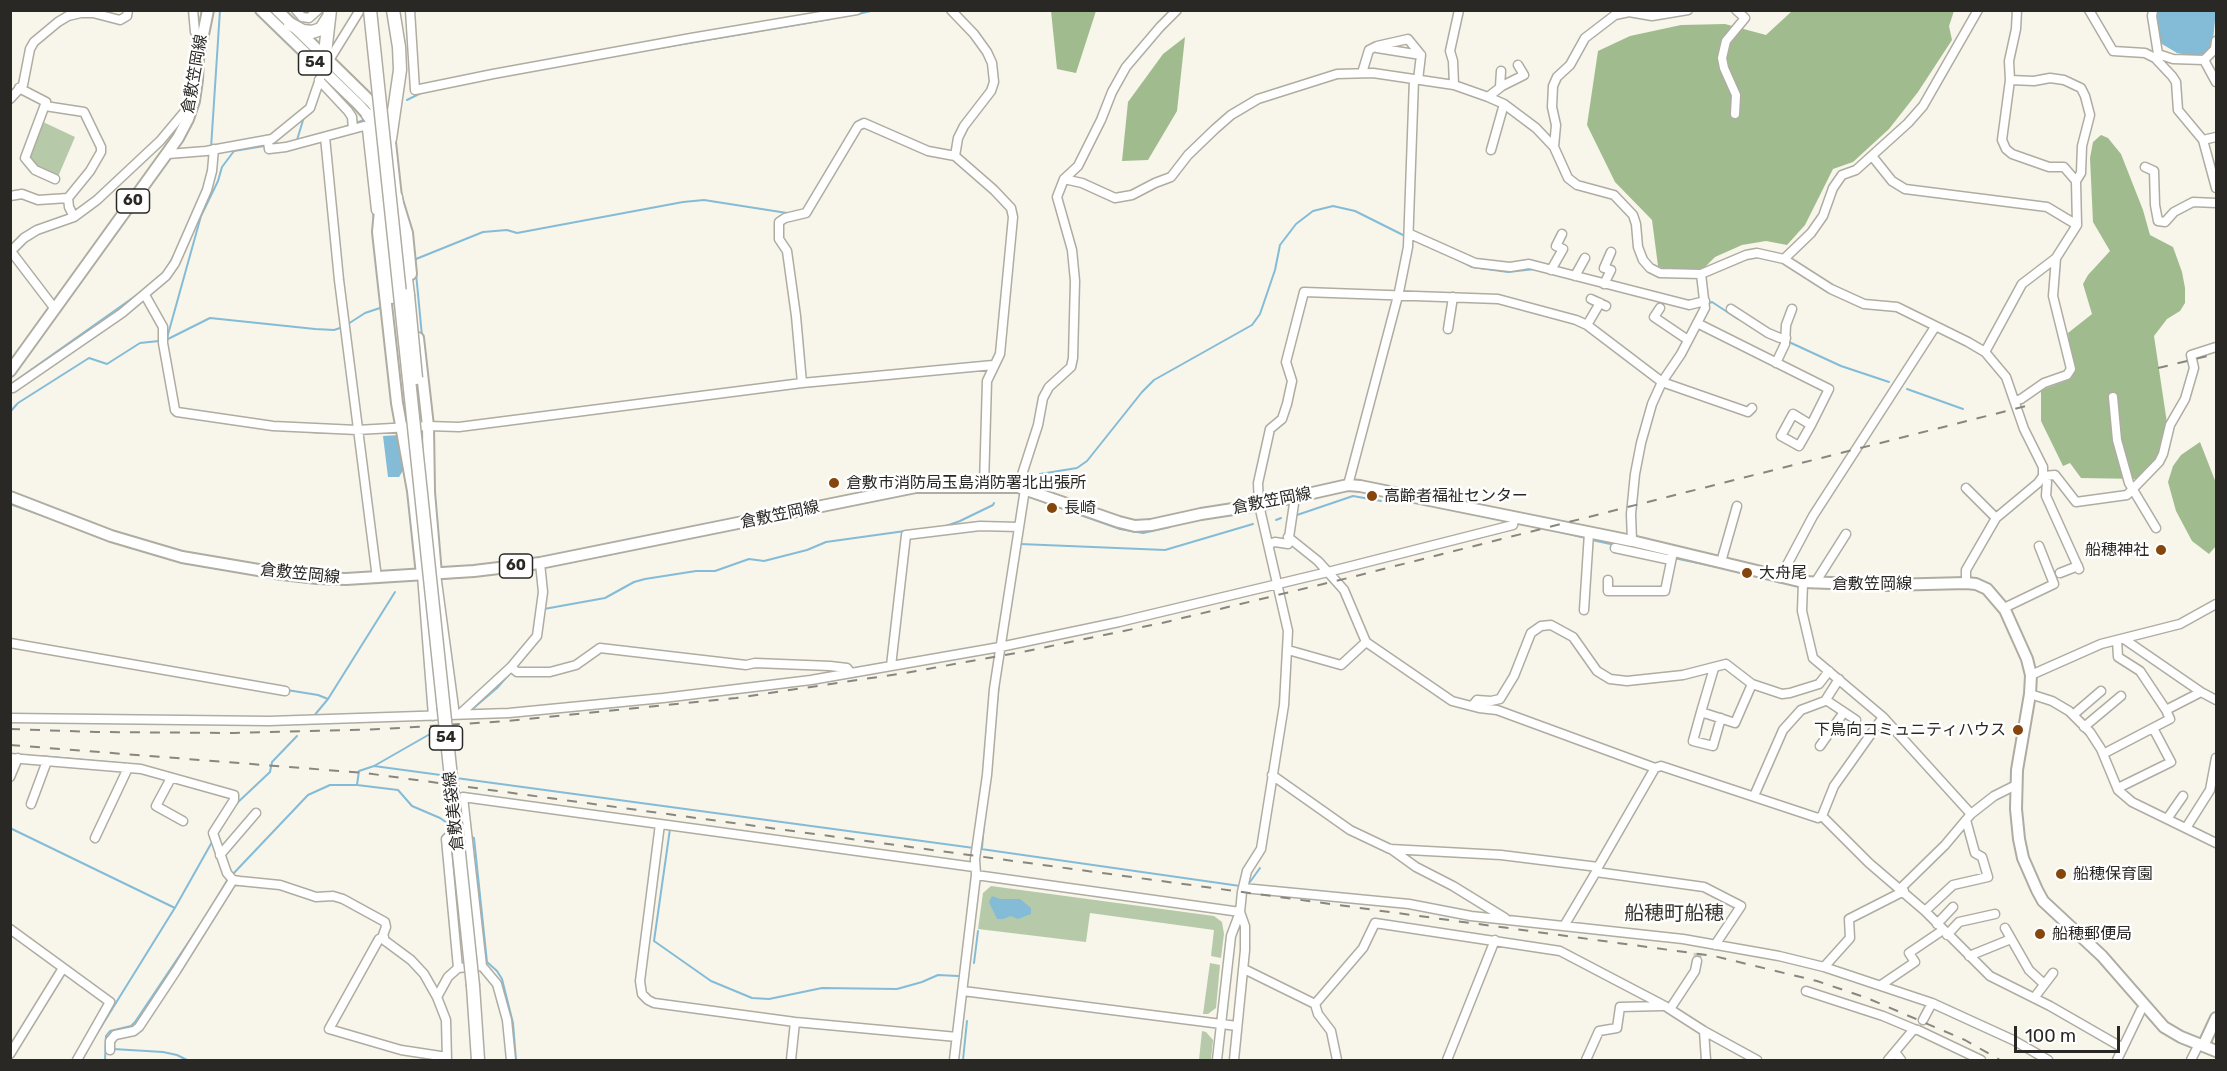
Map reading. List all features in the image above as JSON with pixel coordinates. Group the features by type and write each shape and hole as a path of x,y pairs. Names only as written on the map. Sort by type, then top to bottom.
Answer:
{"highway":[{"path":"370,10 420,490"},
{"path":"390,139 400,59 393,10"},
{"path":"324,67 326,12"},
{"path":"290,24 303,31 312,32 321,28 326,12"},
{"path":"368,115 377,119 384,118 395,107"},
{"name":"54","path":"396,197 419,406 420,490"},
{"name":"54","path":"381,199 403,406 420,490"},
{"name":"倉敷美袋線","path":"420,490 473,986 478,1060"},
{"path":"474,1001 484,1060"},
{"name":"54","path":"471,1060 474,1001"}],"main road":[{"name":"倉敷笠岡線","path":"10,370 168,154 188,119 198,80 198,59 208,10"},
{"name":"54","path":"261,10 324,67 372,103 384,118 390,139 396,197"},
{"name":"54","path":"277,10 324,67 368,115 375,134 381,199"},
{"path":"396,197 407,232 428,426 429,492 436,574"},
{"path":"381,199 378,232 397,427 412,491 422,575"},
{"name":"倉敷笠岡線","path":"10,497 111,536 182,557 317,578 377,578 540,567 916,487 984,485 1022,488 1135,526 1259,505 1348,485 1515,517 1588,536 1632,541 1672,557 1721,562 1803,582 1887,585 1976,584 1986,589 2004,608 2031,675 2016,785 2019,839 2023,858 2043,901 2102,956 2164,1027 2217,1051"},
{"path":"2201,1045 2217,1018"}],"street":[{"path":"10,99 23,85 30,48 58,22 68,16 81,13 93,13 120,20 127,16 128,10"},
{"path":"193,10 195,32 201,40"},
{"path":"296,10 302,17 309,18 326,12"},
{"path":"168,154 268,143 310,108 324,67 360,10"},
{"path":"410,10 415,90 586,57 857,10"},
{"path":"951,10 974,34 987,52 992,63 994,82 991,92 964,126 958,138 955,156"},
{"path":"954,1060 1000,647 1019,527 1022,488 1043,398 1049,387 1071,367 1073,358 1075,281 1071,250 1057,196 1064,179 1077,166 1126,67 1177,10"},
{"path":"1454,85 1453,61 1450,51 1459,10"},
{"path":"1688,10 1652,16 1629,12 1615,15 1585,38 1570,65 1557,77 1553,86 1552,107 1556,125 1554,147 1568,178 1577,185 1614,195 1633,215 1642,260 1650,268 1660,273 1701,273 1757,252 1784,259 1831,289 1864,304 1897,307 1985,352 2006,377 2024,429 2043,467 2043,476 2047,482 2046,496 2078,568 2060,573"},
{"path":"1735,114 1736,95 1722,58 1726,41 1745,18 1736,10"},
{"path":"1784,259 1811,233 1823,216 1833,188 1842,175 1856,170 1923,106 1978,10"},
{"path":"2017,10 2016,29 2009,61 2010,80 2002,140 2006,149 2012,154 2049,167 2064,168 2076,181"},
{"path":"2089,10 2113,51 2145,53 2173,59 2204,60 2214,71 2217,82"},
{"path":"2153,10 2156,56 2176,82 2178,110 2203,140 2217,188"},
{"path":"1362,73 1369,50 1374,47 1408,39 1421,55"},
{"path":"2204,60 2215,49 2217,41"},
{"path":"1374,47 1421,55"},
{"path":"1348,485 1398,294 1409,237 1416,80 1421,55"},
{"path":"1488,97 1500,87 1524,75 1518,65"},
{"path":"324,67 348,111 353,126"},
{"path":"1500,87 1501,71"},
{"path":"1064,179 1082,183 1092,190 1115,198 1132,195 1171,177 1188,155 1215,129 1231,115 1258,99 1337,74 1362,73 1454,85 1504,104 1536,128 1541,139 1554,147"},
{"path":"1985,352 2022,284 2056,258 2077,225 2076,181 2081,173 2082,146 2090,115 2081,88 2064,80 2050,78 2026,82 2010,80"},
{"path":"19,88 44,100 45,106 25,158 35,170 55,179"},
{"path":"55,309 11,251 37,230 74,217 129,172 160,141 194,101"},
{"path":"1491,150 1504,104"},
{"path":"45,106 84,112 101,147 90,171 68,198 74,217"},
{"path":"802,383 787,251 778,239 779,222 785,218 806,213 858,126 864,123 928,151 955,156 994,190 1011,208 1013,217 1000,354 987,381 984,485"},
{"path":"268,143 269,149 286,147 325,138 353,126 364,126 367,129 378,232"},
{"path":"2203,140 2217,137"},
{"path":"325,138 344,327 377,578"},
{"path":"11,387 13,388 142,294 170,269 207,190 212,171 210,150"},
{"path":"1872,156 1892,181 1905,189 2047,207 2077,225"},
{"path":"2145,167 2154,171 2158,221 2165,222 2174,212 2193,202 2217,203"},
{"path":"10,196 21,194 38,200 68,198"},
{"path":"1551,270 1563,249 1556,246 1562,234"},
{"path":"1409,237 1475,263 1510,267 1529,264 1689,305 1705,304"},
{"path":"1604,284 1611,270 1604,268 1611,252"},
{"path":"1575,276 1585,258"},
{"path":"2014,401 2021,399 2044,383 2067,375 2071,369 2053,297 2056,258"},
{"path":"1632,541 1631,514 1635,474 1652,404 1662,382 1688,340 1705,304 1701,273"},
{"path":"1217,1060 1232,936 1240,912 1247,871 1262,849 1284,705 1288,631 1259,505 1258,483 1263,452 1270,429 1282,419 1292,381 1286,362 1304,292 1498,299 1576,320 1662,382 1748,412 1752,408"},
{"path":"142,294 163,327 163,340 175,410 273,426 357,430 428,426 459,427 802,383 993,365"},
{"path":"1448,329 1453,297"},
{"path":"1587,326 1603,304 1591,299"},
{"path":"1660,308 1654,317 1688,340"},
{"path":"1731,309 1785,341"},
{"path":"1776,363 1785,341 1786,325 1792,309"},
{"path":"1697,323 1829,389 1811,425"},
{"path":"1780,578 1813,516 1935,327"},
{"path":"1966,583 1966,570 1996,518 2038,483 2043,476 2055,475 2076,502 2127,495 2159,462 2163,454 2170,425 2185,399 2194,368 2191,355 2217,347"},
{"path":"2113,397 2117,440 2132,490 2156,528"},
{"path":"1966,488 1996,518"},
{"path":"1269,544 1275,542 1288,544 1294,497"},
{"path":"1721,562 1737,506"},
{"path":"10,718 248,722 384,719 509,713 663,698 811,680 1000,647 1119,622 1513,525 1515,517"},
{"path":"891,666 906,535 980,526 1019,527"},
{"path":"1815,583 1846,534"},
{"path":"1584,610 1588,536"},
{"path":"1288,537 1328,572 1344,590 1366,642 1452,701 1497,710 1655,768 1661,766 1818,818 1822,816"},
{"path":"2004,608 2054,584 2039,546"},
{"path":"1608,580 1608,591 1665,591 1672,557 1615,548"},
{"path":"457,715 513,669 537,636 543,592 540,567"},
{"path":"436,574 457,715"},
{"path":"422,575 433,716"},
{"path":"1803,582 1802,611 1813,658 1883,717 1969,817 1975,853 1982,857 1988,877 1953,885 1925,911"},
{"path":"2031,675 2101,644 2180,624 2217,604"},
{"path":"1472,706 1477,700 1500,699 1514,676 1531,633 1541,626 1551,625 1574,637 1597,671 1610,679 1627,681 1683,675 1726,664 1752,684 1782,694 1819,684 1828,671"},
{"path":"2120,640 2217,700"},
{"path":"2103,754 2170,719 2140,671 2118,657 2120,640"},
{"path":"1288,650 1341,665 1366,642"},
{"path":"10,643 285,691"},
{"path":"513,669 550,672 576,665 600,648 746,665 755,663 838,667 847,668 851,673"},
{"path":"1714,668 1693,741 1713,746 1721,718"},
{"path":"1754,796 1783,730 1801,710 1826,699 1839,679"},
{"path":"1701,712 1735,723 1752,684"},
{"path":"2073,715 2101,692"},
{"path":"2166,710 2201,692"},
{"path":"2030,694 2052,701 2073,715 2090,732 2118,788 2132,802 2217,843"},
{"path":"2084,726 2121,696"},
{"path":"1826,699 1856,720"},
{"path":"1820,747 1844,712"},
{"path":"1822,816 1834,786 1883,717"},
{"path":"2118,788 2171,762 2153,728"},
{"path":"10,777 14,758 141,769 234,795 234,800 213,833 230,877"},
{"path":"2186,828 2213,791 2217,758"},
{"path":"30,804 47,761"},
{"path":"95,837 128,768"},
{"path":"1564,926 1655,768"},
{"path":"1272,776 1350,830 1390,849 1416,867 1454,886 1507,919"},
{"path":"171,778 156,806 183,821"},
{"path":"1824,967 1850,938 1849,919 1902,890 1969,817 1994,796 2016,785"},
{"path":"2167,819 2183,796"},
{"path":"511,1060 507,1020 497,984 482,966 463,797 660,824 1240,912"},
{"path":"220,855 256,813"},
{"path":"95,814 104,818"},
{"path":"1822,816 1869,863 1925,911 1990,976 2123,1048"},
{"path":"660,824 640,986 642,994 651,1002 795,1022 957,1037"},
{"path":"458,968 446,839 452,833 469,837"},
{"path":"1390,849 1501,855 1704,887 1741,906 1714,945"},
{"path":"230,877 280,885 316,897 333,896 343,899 385,922 384,937"},
{"path":"110,1048 110,1041 115,1035 134,1031 139,1027 177,971 230,877"},
{"path":"1243,888 1409,904 1471,916 1564,926 1699,946 1714,945 1779,956 1824,967 1932,1003 2013,1040 2048,1060"},
{"path":"1942,930 1953,906"},
{"path":"1234,1060 1244,969 1245,934 1240,912"},
{"path":"1881,985 1915,962 1910,953 1942,930 1959,922 1995,914"},
{"path":"1315,1004 1363,948 1375,923 1560,951 1668,1008 1757,1060"},
{"path":"2005,928 2029,970 2044,984"},
{"path":"10,929 110,1002 78,1060"},
{"path":"384,937 424,974 437,997 446,1020 447,1059 401,1050 329,1029 379,939 384,937"},
{"path":"1969,956 2012,939"},
{"path":"1447,1060 1495,940"},
{"path":"1668,1008 1695,971 1697,961"},
{"path":"437,997 448,977 458,968 482,966"},
{"path":"10,1054 63,968"},
{"path":"1244,969 1315,1004 1318,1014 1331,1030 1337,1060"},
{"path":"2034,998 2053,973"},
{"path":"963,991 1237,1026"},
{"path":"1806,991 1919,1026 1981,1060"},
{"path":"1888,1060 1919,1026 1932,1003"},
{"path":"1587,1060 1599,1031 1617,1028 1620,1006 1668,1008"},
{"path":"2117,1060 2141,1010 2146,1006"},
{"path":"792,1060 795,1022"},
{"path":"1704,1031 1706,1060"},
{"path":"2192,1060 2201,1045"},
{"path":"1895,1052 1901,1060"}],"green space":[{"path":"1051,11 1096,11 1076,73 1057,69"},
{"path":"1792,11 1954,11 1949,26 1952,40 1918,92 1889,129 1853,162 1833,169 1805,225 1787,245 1766,241 1742,245 1715,257 1704,268 1693,272 1666,270 1658,266 1652,220 1615,182 1587,125 1598,51 1630,36 1681,25 1725,24 1766,35"},
{"path":"1185,37 1177,111 1148,160 1122,161 1128,102 1163,54"},
{"path":"41,121 75,137 57,179 35,167 28,158"},
{"path":"2101,135 2108,138 2121,154 2143,210 2150,235 2173,247 2185,288 2185,303 2180,311 2167,319 2154,336 2167,423 2159,455 2138,479 2081,478 2070,463 2063,466 2041,421 2041,390 2068,380 2073,370 2068,333 2092,314 2083,284 2088,275 2110,251 2093,222 2090,158 2093,142"},
{"path":"2200,442 2216,483 2216,546 2209,554 2192,541 2176,511 2168,482 2173,466 2181,455"},
{"path":"991,886 1214,916 1222,922 1224,934 1221,958 1211,956 1214,930 1090,913 1086,942 978,929 983,893"},
{"path":"1210,963 1220,965 1216,1008 1208,1014 1203,1014"},
{"path":"1202,1031 1213,1040 1211,1060 1199,1060"}],"water":[{"path":"2155,11 2216,11 2212,49 2205,54 2192,56 2177,53 2162,44 2157,32"},
{"path":"399,435 404,469 399,477 388,477 383,436"},
{"path":"992,896 1000,899 1020,899 1031,908 1031,914 1018,919 1011,916 997,919 989,902"}],"waterway":[{"path":"211,148 220,10"},
{"path":"858,14 875,10"},
{"path":"612,56 831,19"},
{"path":"407,100 421,93"},
{"path":"297,140 304,117"},
{"path":"345,127 364,120"},
{"path":"167,338 201,216 218,181 222,167 234,151 276,144"},
{"path":"415,261 483,232 507,230 517,233 683,202 704,200 787,213"},
{"path":"1040,474 1077,468 1087,461 1154,380 1252,325 1260,314 1275,270 1280,245 1296,224 1313,211 1333,206 1355,211 1405,236"},
{"path":"373,210 374,222"},
{"path":"167,268 176,252"},
{"path":"1459,260 1472,267 1508,272 1535,269"},
{"path":"416,273 422,336"},
{"path":"11,384 141,292"},
{"path":"1707,304 1712,302 1738,319"},
{"path":"382,307 388,369"},
{"path":"348,324 365,313 380,308"},
{"path":"166,340 210,318 315,329 334,330 343,327"},
{"path":"10,412 18,403 89,358 107,364 140,343 159,341"},
{"path":"1789,342 1841,366 1889,382"},
{"path":"1907,389 1963,409"},
{"path":"309,432 327,433"},
{"path":"376,433 397,433"},
{"path":"433,435 433,450"},
{"path":"873,501 917,492"},
{"path":"1297,515 1353,496 1381,501"},
{"path":"1044,502 1120,529 1143,533 1170,527"},
{"path":"946,526 994,503"},
{"path":"10,504 50,518"},
{"path":"1276,520 1281,518"},
{"path":"1020,544 1165,550 1253,524"},
{"path":"1539,527 1586,538"},
{"path":"544,609 605,598 634,582 645,579 696,571 715,571 749,559 764,561 807,550 826,542 905,531"},
{"path":"1592,540 1615,545"},
{"path":"125,546 184,563 225,570"},
{"path":"547,567 617,553"},
{"path":"1674,558 1727,569"},
{"path":"440,560 441,567"},
{"path":"517,571 538,568"},
{"path":"440,579 464,577"},
{"path":"304,582 332,584"},
{"path":"313,717 328,699 395,592"},
{"path":"517,666 536,643"},
{"path":"469,712 497,688 513,670"},
{"path":"997,702 999,684"},
{"path":"287,690 328,699"},
{"path":"357,785 359,771 374,766 430,734"},
{"path":"236,804 270,772 272,762 297,736"},
{"path":"39,756 140,765"},
{"path":"374,766 448,776"},
{"path":"456,778 974,848"},
{"path":"232,875 308,795 330,785 357,785 398,790 412,806 440,818 453,827"},
{"path":"982,848 984,824"},
{"path":"10,828 175,908"},
{"path":"670,829 654,941 711,981 752,998 769,999 822,988 897,989 938,975 958,976"},
{"path":"471,836 474,838 487,962 502,979 513,1023 516,1060"},
{"path":"96,1035 176,906 212,842"},
{"path":"981,849 1240,886"},
{"path":"1250,882 1260,868"},
{"path":"208,913 228,879"},
{"path":"105,1060 106,1036 110,1031 131,1026 135,1022 200,925"},
{"path":"974,963 978,931"},
{"path":"963,1060 967,1021"},
{"path":"82,1060 89,1047"},
{"path":"113,1049 163,1052 187,1060"}],"tunnel":[{"path":"1697,961 1698,950"}],"railway":[{"path":"2158,368 2216,354"},
{"path":"10,729 235,733 384,729 508,721 736,698 905,673 1162,623 2034,404"},
{"path":"10,745 365,773 1714,956 1817,981 1867,998 1965,1040 2000,1060"}],"place":[{"name":"倉敷市消防局玉島消防署北出張所","path":"834,483"},
{"name":"高齢者福祉センター","path":"1372,496"},
{"name":"長崎","path":"1052,508"},
{"name":"船穂神社","path":"2161,550"},
{"name":"大舟尾","path":"1747,573"},
{"name":"下鳥向コミュニティハウス","path":"2018,730"},
{"name":"船穂保育園","path":"2061,874"},
{"name":"船穂郵便局","path":"2040,934"}],"district":[{"name":"船穂町船穂","path":"1674,914"}]}
